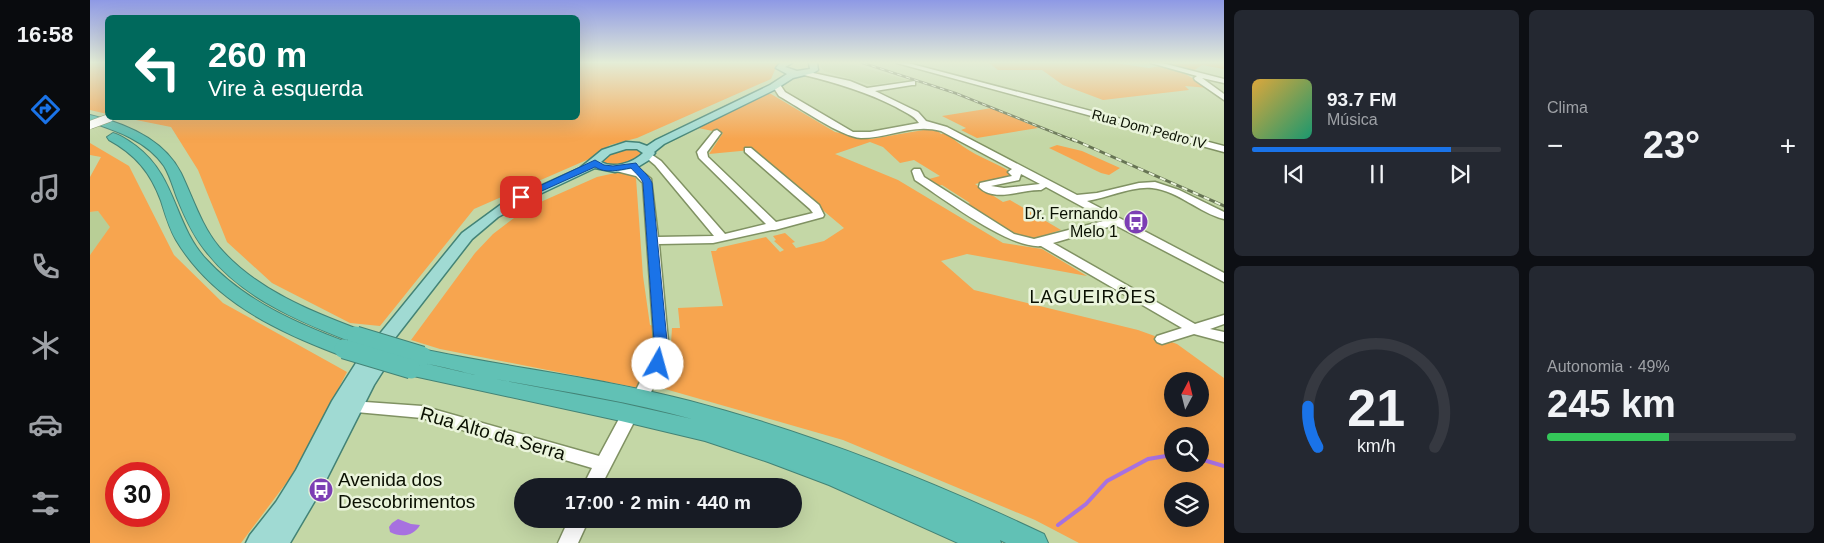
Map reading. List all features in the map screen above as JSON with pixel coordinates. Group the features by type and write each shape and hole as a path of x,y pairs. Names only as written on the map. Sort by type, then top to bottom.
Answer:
{"highway":[{"path":"90,118 126,131 143,140 159,152 168,163 191,213 220,259 278,303 315,321 350,342"},
{"path":"90,126 128,145 143,156 164,189 183,239 198,261 220,283 252,307 308,336 350,342 416,362 463,381 594,407 745,444 822,470 901,503 987,543"},
{"path":"416,362 473,368 634,398 687,410 771,434 834,455 904,484 1034,543"}],"main road":[{"path":"607,167 597,158 623,147 636,146 653,140 768,89"},
{"path":"258,543 284,509 345,407 464,251 484,230 508,211 530,198 607,167 642,161 660,142 768,89"},
{"path":"636,146 642,161"},
{"path":"276,543 298,512 317,478 345,407"}],"street":[{"path":"861,88 893,102 919,122"},
{"path":"870,89 875,88"},
{"name":"Rua Dom Pedro IV","path":"995,88 1224,149"},
{"path":"1212,88 1224,98"},
{"path":"768,89 782,94 847,132 866,134 919,122 934,123 1224,274"},
{"path":"870,89 921,114 954,134 1092,203 1116,221 1224,278"},
{"path":"90,126 105,120"},
{"path":"717,133 702,152 704,158 775,227"},
{"path":"954,134 957,142 1072,203 1092,203 1152,185 1163,188 1224,216"},
{"path":"652,241 712,240 775,227 819,215 814,207 748,150"},
{"path":"644,390 658,364 661,341 648,183 642,161 660,166 722,238"},
{"path":"918,171 919,178 1010,236 1033,243 1043,242 1116,221"},
{"path":"1013,172 1017,175 1015,178 987,184 984,187 995,192 1026,186 1041,187"},
{"path":"1079,198 1092,203"},
{"path":"1043,242 1194,329 1224,337"},
{"path":"1162,339 1224,319"},
{"name":"Rua Alto da Serra","path":"345,407 422,412 603,464"},
{"path":"596,478 626,422"},
{"path":"568,543 575,528"}],"shaded area":[{"path":"90,88 105,88 105,114 90,110"},
{"path":"580,88 750,88 637,138 610,145 589,159 474,209 380,326 350,323 272,283 227,242 198,170 171,127 136,120 580,120"},
{"path":"1072,88 1187,88 1189,90 1103,100"},
{"path":"766,94 771,94 835,132 871,139 935,128 943,132 939,132 941,134 948,135 969,150 1011,172 1014,176 975,184 1003,202 1010,200 1061,230 1033,239 1013,235 966,205 970,203 942,185 937,186 930,182 929,179 940,176 914,160 900,163 883,147 870,142 835,154 898,180 1003,243 1042,249 1087,276 967,254 941,261 974,290 1138,330 1177,344 1224,378 1224,543 1079,543 1035,520 843,440 658,387 670,359 672,328 680,328 678,308 723,306 711,251 766,237 780,252 784,250 774,241 776,240 773,236 785,233 795,242 792,243 796,248 824,241 844,228 751,150 709,154 723,133 698,128"},
{"path":"992,108 1038,128 977,138 961,130 966,128 942,116"},
{"path":"90,143 129,166 174,255 223,303 347,372 296,470 241,543 90,543 90,255 110,227 98,211 90,212 90,177 101,157 90,155"},
{"path":"1057,145 1082,151 1120,168 1109,175 1101,173 1049,148"},
{"path":"634,148 643,152 643,155 618,165 601,162 611,153"},
{"path":"625,173 636,178 643,276 650,325 654,326 654,343 651,358 639,388 440,349 411,340 475,253 493,234 536,204 597,177"},
{"path":"98,211 111,227 90,255 90,212"},
{"path":"398,519 420,525 411,534 394,534 390,532 389,527"}],"waterway":[{"path":"1058,525 1086,504 1107,481 1148,459 1164,456"},
{"path":"1209,462 1224,466"}],"railway":[{"path":"941,88 1075,141"},
{"path":"1072,139 1224,206"}],"place":[{"name":"Dr. Fernando Melo 1","path":"1136,222"},
{"name":"Avenida dos Descobrimentos","path":"321,490"}],"district":[{"name":"LAGUEIRÕES","path":"1093,297"}],"route":[{"path":"521,197 584,170 595,163 602,168 613,169 633,164 639,173 645,177 648,183 661,341 658,364"}]}
